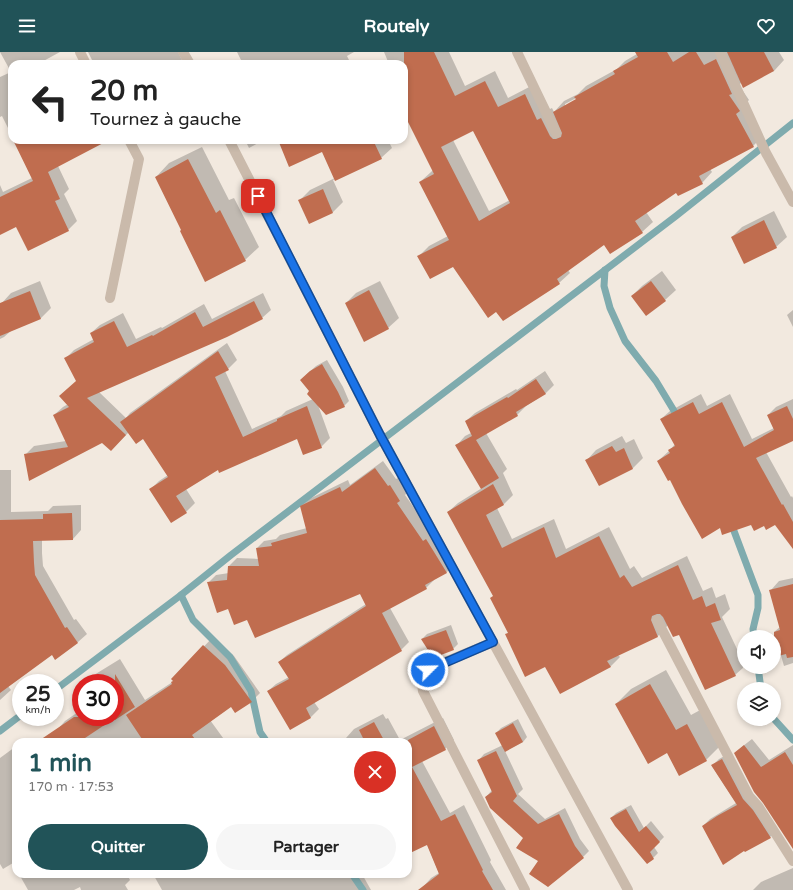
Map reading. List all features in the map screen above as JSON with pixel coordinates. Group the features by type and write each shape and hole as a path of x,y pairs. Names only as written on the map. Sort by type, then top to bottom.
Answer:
{"street":[{"path":"517,52 556,133"},
{"path":"720,52 766,153 793,202"},
{"path":"110,298 139,159 130,144"},
{"path":"231,144 380,435 628,890"},
{"path":"657,620 749,796 758,806 793,861"},
{"path":"493,642 428,670 425,673 421,684 423,691 525,890"}],"building":[{"path":"404,52 434,52 455,96 485,81 498,107 525,94 537,120 541,118 550,136 553,139 556,139 561,137 562,133 553,112 576,99 574,97 615,74 613,71 638,57 635,52 667,52 673,62 689,52 696,52 704,65 716,59 732,94 729,95 740,111 736,114 754,147 699,176 703,184 678,196 676,193 635,221 643,233 610,254 604,245 557,279 560,284 503,321 496,312 488,318 453,267 430,279 417,256 449,240 419,182 434,174 408,122 408,60 404,60","holes":["473,131 510,203 479,221 441,147"]},
{"path":"727,52 764,52 774,71 743,88"},
{"path":"15,144 101,144 48,172 60,199 55,201 69,231 28,251 16,227 0,235 0,197 33,181"},
{"path":"280,144 375,144 382,159 335,181 322,152 289,167"},
{"path":"188,159 216,213 220,210 246,261 205,282 155,177"},
{"path":"323,189 333,213 309,224 298,200"},
{"path":"764,220 777,248 744,264 731,237"},
{"path":"651,281 666,301 646,316 631,296"},
{"path":"369,290 389,329 364,342 345,303"},
{"path":"30,291 41,319 0,336 0,303"},
{"path":"254,301 263,319 227,337 87,398 126,435 111,451 102,443 29,481 24,454 68,447 53,415 69,407 59,396 76,381 64,358 94,342 90,333 114,321 127,347 152,335 153,336 195,312 203,327"},
{"path":"218,351 229,370 215,377 243,437 277,421 277,419 307,406 322,448 303,455 297,439 219,473 218,470 176,496 187,513 171,523 149,489 168,477 143,439 136,444 120,422"},
{"path":"322,364 345,407 326,415 307,394 309,391 300,380 310,371"},
{"path":"536,379 546,394 516,412 518,416 476,440 499,478 481,489 455,445 472,436 465,421 507,397 508,398"},
{"path":"693,402 699,414 722,402 744,447 774,430 767,415 787,406 793,419 793,441 756,458 793,522 793,549 775,525 766,530 764,526 754,531 751,525 722,535 720,528 702,539 670,480 668,481 657,461 670,453 668,450 675,446 660,419"},
{"path":"612,446 616,452 624,448 633,469 599,486 585,460"},
{"path":"375,468 388,486 390,485 400,501 397,503 423,541 426,539 447,573 425,585 427,589 382,613 402,651 306,708 311,718 290,730 267,691 289,679 278,662 366,606 360,594 255,638 247,620 234,625 228,609 217,613 207,582 227,580 228,566 259,566 256,548 272,546 271,543 307,533 300,506 340,487 342,492"},
{"path":"493,484 504,505 486,515 502,548 544,527 556,558 599,536 620,578 624,575 632,587 678,565 693,600 702,596 706,607 715,603 721,620 711,623 736,676 705,690 679,635 673,637 663,617 660,614 657,614 652,616 651,620 658,637 607,661 611,667 560,694 545,667 525,677 505,634 508,633 490,598 493,596 447,512"},
{"path":"72,513 73,540 33,541 34,563 35,575 65,628 67,627 78,643 55,660 52,655 26,674 12,674 12,684 0,693 0,520 43,519 43,514"},
{"path":"793,584 793,657 787,658 786,654 781,655 781,630 769,590"},
{"path":"446,630 454,650 433,658 421,639"},
{"path":"203,645 225,665 252,702 235,713 231,707 192,735 194,738 141,738 126,715 172,684 171,682 173,681 171,679"},
{"path":"650,684 676,730 687,724 707,761 679,776 667,753 648,764 615,704"},
{"path":"124,689 135,707 124,714"},
{"path":"72,718 72,726 103,726 85,738 43,738 61,726 64,726 64,724"},
{"path":"374,722 383,738 363,738 359,730"},
{"path":"513,723 523,742 505,752 495,733"},
{"path":"434,726 446,750 412,767 412,738"},
{"path":"744,745 761,767 785,752 793,765 793,849 763,803 754,792 734,753"},
{"path":"496,751 517,796 513,801 538,824 559,814 575,846 584,858 548,887 529,874 538,861 516,848 523,838 490,808 485,797 492,792 477,760"},
{"path":"722,759 743,799 753,810 771,838 745,852 744,851 723,865 702,826 737,805 711,765"},
{"path":"412,767 441,821 455,814 483,870 482,871 493,890 418,890 439,874 427,845 412,852"},
{"path":"626,809 639,832 646,826 660,842 650,852 654,859 647,864 610,818"}],"waterway":[{"path":"64,683 676,216 793,123"},
{"path":"605,270 604,286 610,308 625,341 656,381 679,419"},
{"path":"731,523 758,595 758,608 753,630"},
{"path":"181,595 193,620 230,657 251,691 260,732 264,738"},
{"path":"759,674 760,682"},
{"path":"0,731 12,722"},
{"path":"780,726 793,740"},
{"path":"355,878 363,890"}],"route":[{"path":"258,196 380,435 493,642 428,670"}]}
